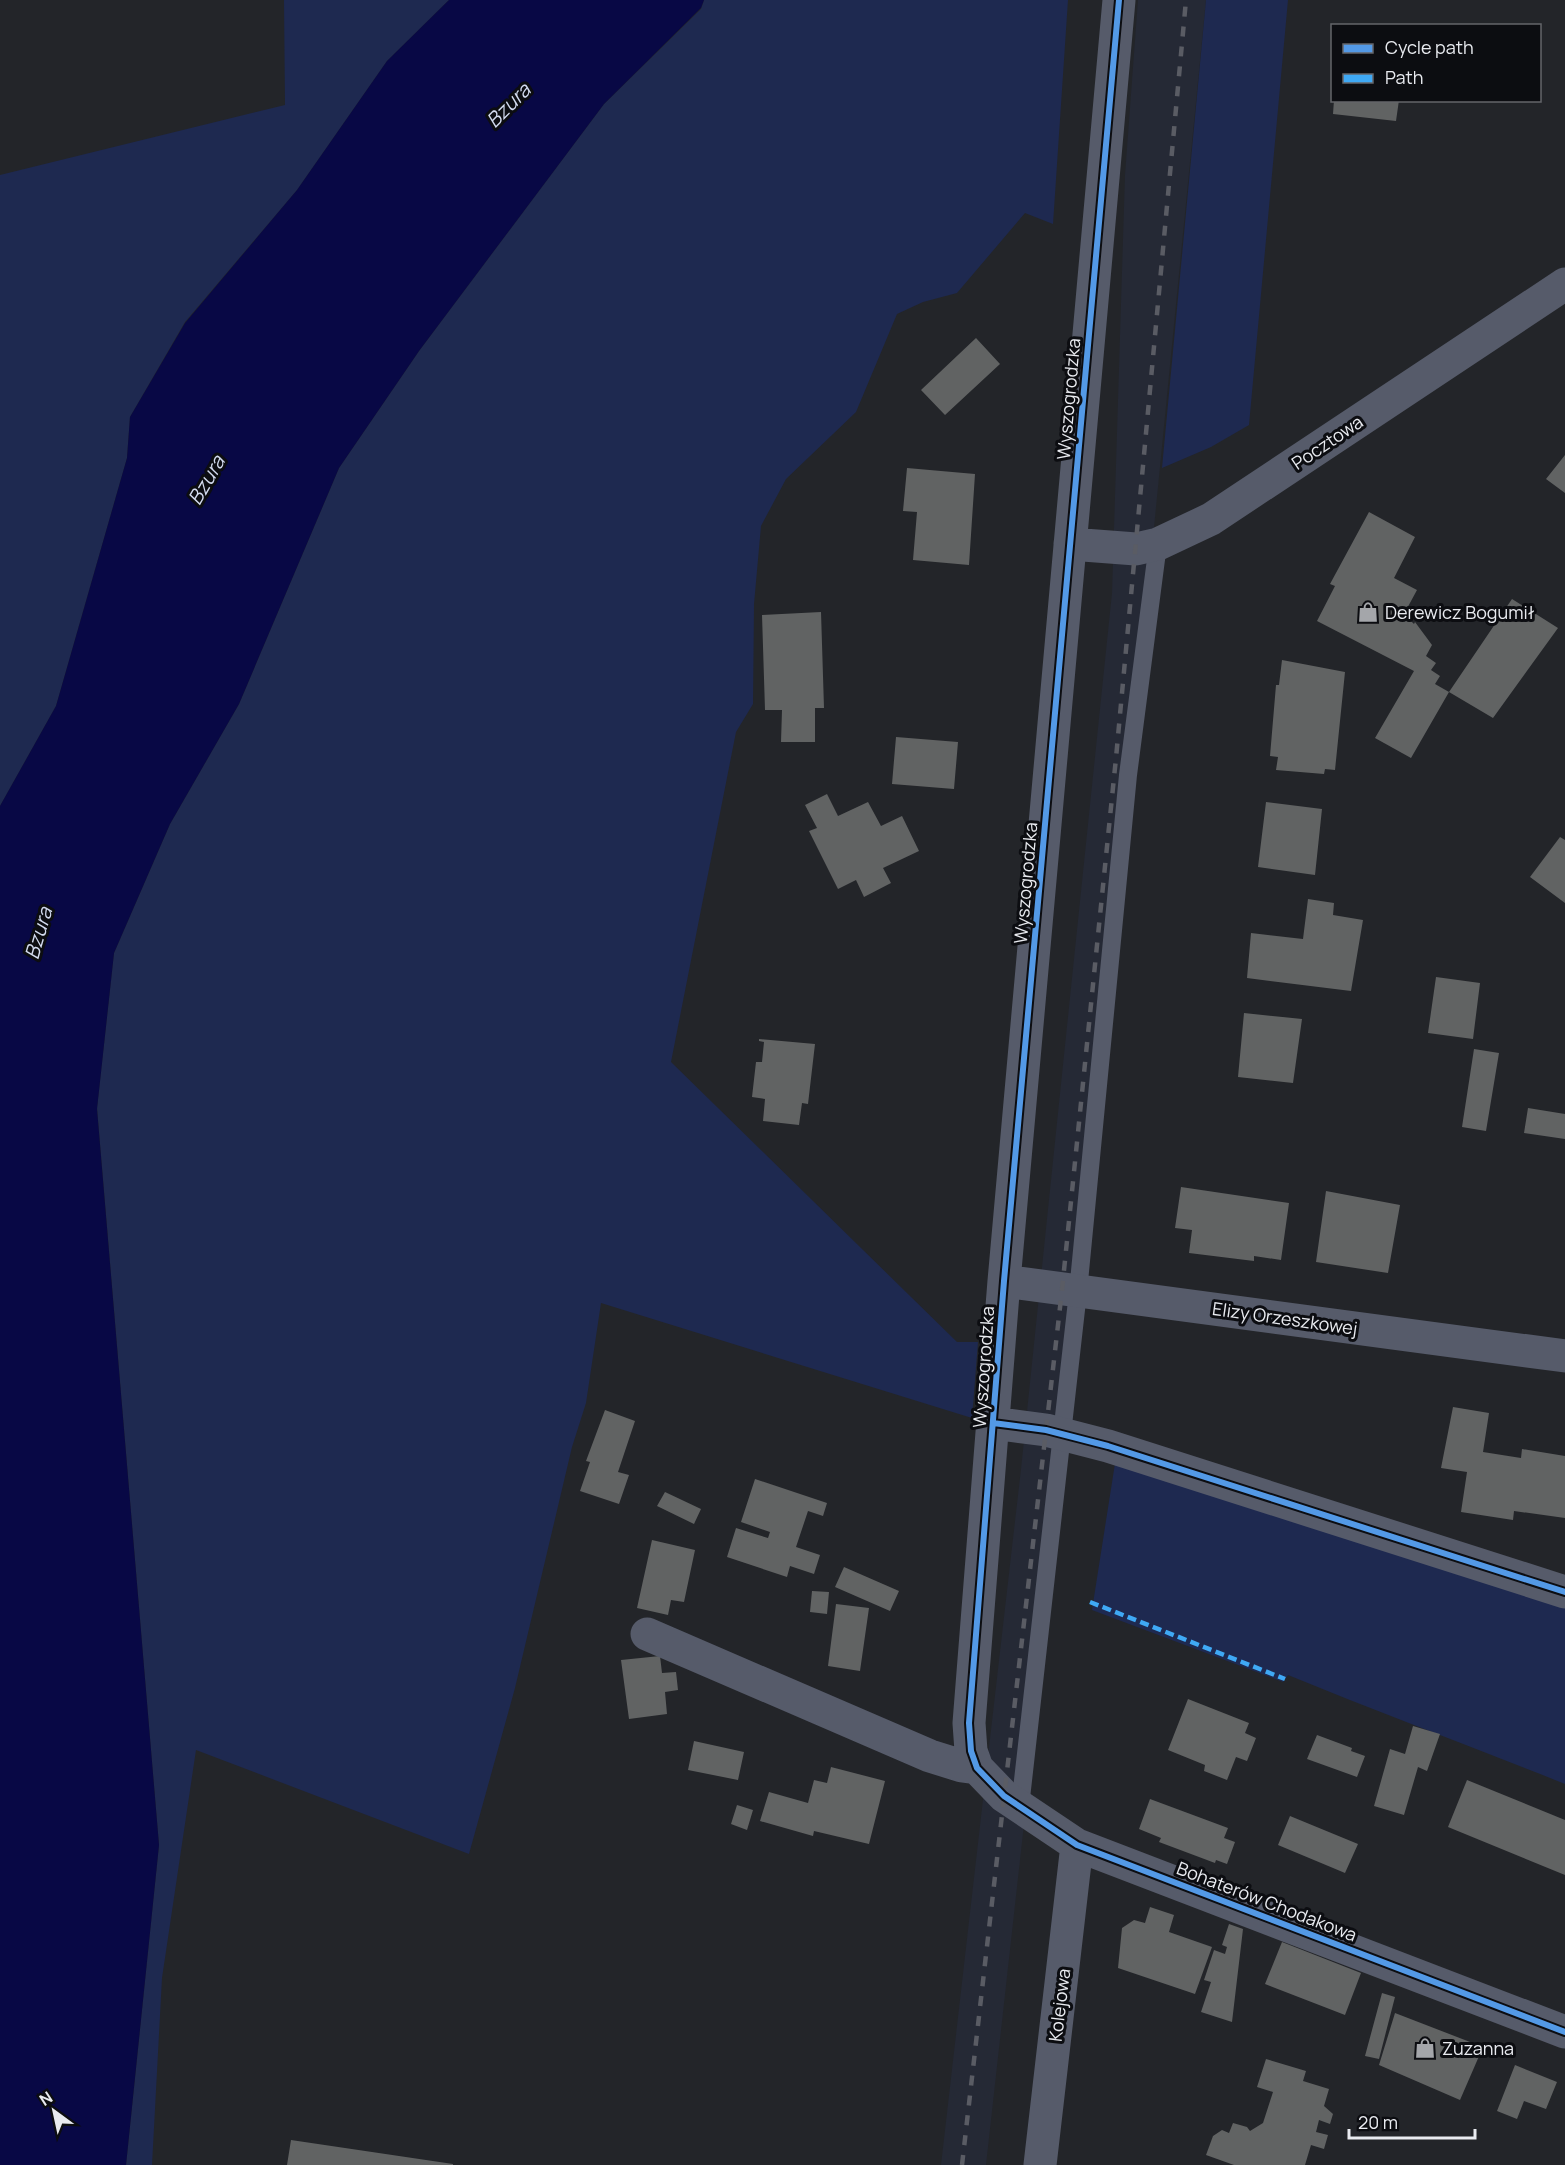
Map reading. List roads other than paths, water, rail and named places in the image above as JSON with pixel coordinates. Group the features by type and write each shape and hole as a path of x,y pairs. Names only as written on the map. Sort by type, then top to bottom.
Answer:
{"street":[{"name":"Wyszogrodzka","path":"977,1768 971,1751 969,1723 1004,1281 1119,0"},
{"name":"Pocztowa","path":"1070,544 1136,549 1158,544 1211,519 1558,299"},
{"name":"Elizy Orzeszkowej","path":"1004,1281 1565,1356"},
{"path":"993,1423 1061,1434 1219,1480 1565,1592"},
{"path":"646,1634 930,1756 962,1767 977,1768"},
{"name":"Bohaterów Chodakowa","path":"977,1768 1004,1796 1077,1845 1565,2032"},
{"name":"Kolejowa","path":"1040,2165 1077,1845"}],"lane":[{"path":"1020,1807 1078,1292 1128,775 1158,544"}],"water":[{"name":"Bzura","path":"449,0 704,0 701,8 604,104 419,351 339,468 239,704 170,824 114,953 97,1109 159,1845 126,2165 0,2165 0,806 56,706 127,458 130,417 185,323 297,190 387,61"}],"railway":[{"path":"962,2165 1062,1290 1116,758 1186,0"}],"place":[{"name":"Derewicz Bogumił","path":"1368,612"},
{"name":"Zuzanna","path":"1425,2048"}]}
